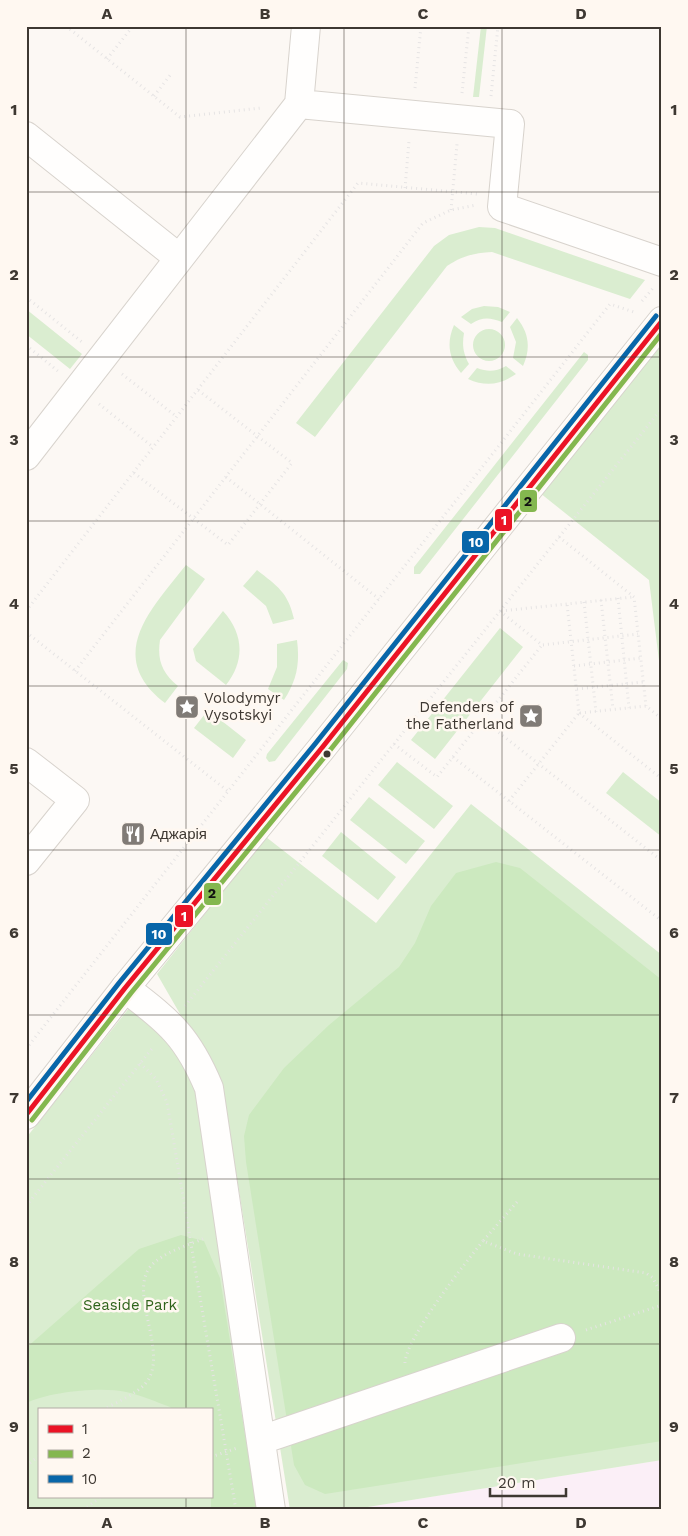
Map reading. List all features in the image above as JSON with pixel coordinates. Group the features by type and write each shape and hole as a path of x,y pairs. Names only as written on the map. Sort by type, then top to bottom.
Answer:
{"main road":[{"path":"26,456 299,104 306,26"},
{"path":"299,104 510,124 502,202 659,273"},
{"path":"26,136 179,258"},
{"path":"26,1115 125,988 321,749 662,321"},
{"path":"26,762 75,800 26,862"},
{"path":"125,988 171,1024 186,1042 198,1062 209,1088 271,1510"},
{"path":"260,1440 562,1338"}],"path":[{"path":"66,26 180,117 299,104"},
{"path":"107,59 133,26"},
{"path":"405,188 421,26"},
{"path":"451,210 469,26"},
{"path":"488,122 498,26"},
{"path":"154,96 171,74"},
{"path":"26,611 358,183 452,192 502,202"},
{"path":"75,671 423,223 451,210 502,202"},
{"path":"26,1049 610,304 634,312 659,273"},
{"path":"134,473 228,545 292,463 198,390"},
{"path":"26,1206 661,409"},
{"path":"226,477 379,599"},
{"path":"559,537 634,596 646,706"},
{"path":"500,611 634,596"},
{"path":"618,598 629,708"},
{"path":"601,600 613,709"},
{"path":"584,602 596,712"},
{"path":"509,801 579,713 568,604"},
{"path":"500,611 542,645 638,634"},
{"path":"26,632 229,792"},
{"path":"394,744 437,777 542,645"},
{"path":"574,666 641,658"},
{"path":"577,689 643,682"},
{"path":"579,713 646,706 662,718"},
{"path":"579,713 662,779"},
{"path":"483,720 662,861"},
{"path":"453,757 662,921"},
{"path":"140,1063 156,1079 167,1102 236,1510"},
{"path":"407,1391 405,1359 412,1344 439,1300 483,1241 517,1202"},
{"path":"106,1408 144,1385 150,1376 153,1348 144,1285 147,1273 152,1265 190,1244 229,1228"},
{"path":"483,1241 517,1254 646,1273 654,1278 662,1296"},
{"path":"562,1338 662,1305"},
{"path":"26,1466 38,1457"},
{"path":"83,1510 101,1498"}],"shaded area":[{"path":"662,1460 662,1510 349,1510"}],"green space":[{"path":"481,26 487,26 479,97 473,97"},
{"path":"479,227 495,228 645,280 630,299 492,252 463,257 447,266 315,437 296,423 434,246 449,235"},
{"path":"484,306 498,307 510,312 502,322 486,318 471,324 461,317 472,309"},
{"path":"26,309 82,354 70,369 26,334"},
{"path":"517,318 524,329 528,341 526,359 523,366 513,358 516,342 510,327"},
{"path":"454,325 464,333 463,349 469,364 461,373 451,356 450,350 450,338"},
{"path":"489,329 500,334 505,345 500,356 489,361 478,356 473,345 478,334"},
{"path":"662,342 662,685 649,580 540,493"},
{"path":"584,352 588,355 588,360 420,574 414,574 414,567"},
{"path":"506,366 516,374 499,383 487,384 468,379 477,368 492,371"},
{"path":"186,565 205,579 160,640 159,654 162,666 168,676 178,686 165,703 147,685 138,668 136,650 140,633 148,616"},
{"path":"257,570 281,590 292,610 294,619 273,624 266,606 243,586"},
{"path":"223,611 235,629 240,648 236,667 226,685 196,661 193,649"},
{"path":"500,628 523,647 435,759 411,740"},
{"path":"297,640 298,656 295,678 284,700 268,689 277,667 277,644"},
{"path":"343,660 348,663 347,669 275,761 269,762 266,758 267,754"},
{"path":"208,710 246,740 233,758 194,728"},
{"path":"397,762 453,806 434,829 378,785"},
{"path":"623,772 662,803 662,837 606,793"},
{"path":"369,797 425,841 406,864 350,820"},
{"path":"471,804 662,955 662,1460 349,1510 290,1510 228,1122 210,1066 157,974 266,837 376,923"},
{"path":"341,832 396,877 378,900 322,856"},
{"path":"496,862 520,868 662,980 662,1441 325,1494 305,1485 294,1465 246,1162 244,1136 249,1115 284,1068 329,1025 399,967 415,943 431,906 456,873"},
{"name":"Seaside Park","path":"141,993 190,1075 206,1127 267,1510 26,1510 26,1138"},
{"path":"181,1235 204,1241 220,1278 257,1510 211,1510 212,1408 171,1408 137,1395 116,1390 61,1393 26,1403 26,1348 139,1249"}],"transit line":[{"name":"10","path":"26,1102 119,983 315,744 656,316"},
{"name":"1","path":"26,1115 125,988 321,749 662,321"},
{"name":"2","path":"32,1120 131,993 327,754 662,333"}],"place":[{"name":"Volodymyr Vysotskyi","path":"187,707"},
{"name":"Defenders of the Fatherland","path":"531,716"},
{"name":"Аджарія","path":"133,834"}]}
